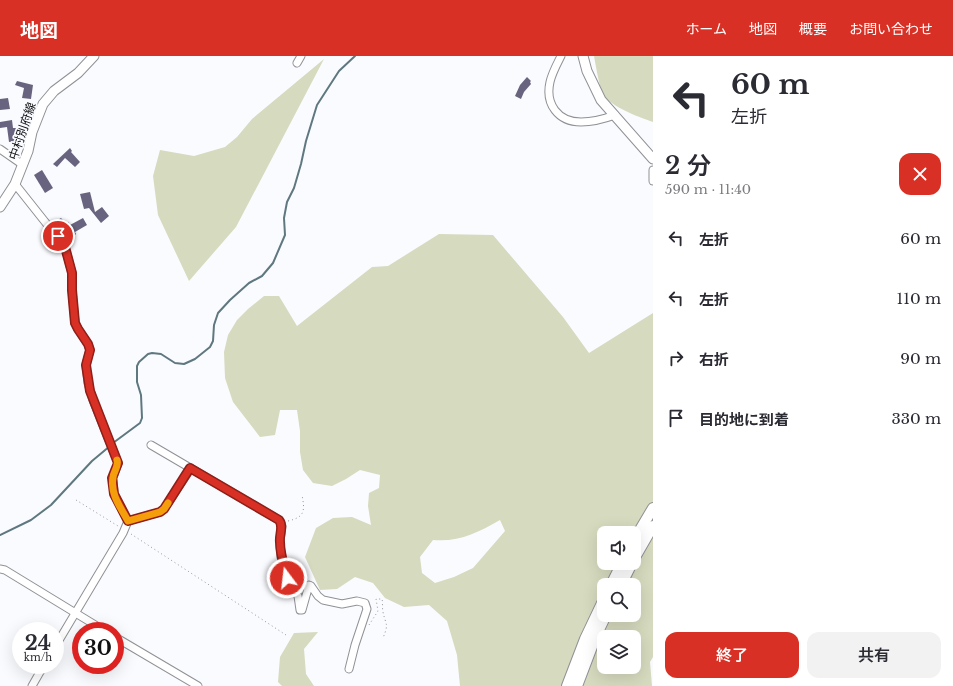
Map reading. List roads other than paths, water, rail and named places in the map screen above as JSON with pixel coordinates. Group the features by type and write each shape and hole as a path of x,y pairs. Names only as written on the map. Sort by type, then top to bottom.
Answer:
{"highway":[{"path":"641,528 653,508"},
{"path":"641,546 653,526"},
{"path":"567,686 585,639 597,614"},
{"path":"577,686 603,622"}],"main road":[{"name":"中村別府線","path":"0,207 16,184 28,151 32,132 43,104 54,91 78,73 94,56"},
{"path":"583,56 601,100 653,159"}],"street":[{"path":"297,64 301,56"},
{"path":"561,56 552,78 549,95 553,108 561,117 580,122 599,120 615,115"},
{"path":"0,149 23,165"},
{"path":"653,170 653,181"},
{"path":"16,184 58,236 68,254 72,273 75,323 90,350 86,365 88,383 93,400 118,463 112,478 114,494 128,521"},
{"path":"151,445 279,520 282,526 280,541 281,557 290,585 298,596 300,610 302,610 309,585 318,596 324,600 342,604 361,601 366,603 368,609 355,645 349,669"},
{"path":"128,521 160,512 164,509 190,468"},
{"path":"64,632 128,521"},
{"path":"0,569 89,622"},
{"path":"124,642 198,686"},
{"path":"32,686 39,674"}],"waterway":[{"path":"113,443 140,423 142,418 141,395 137,382 137,366 139,362 148,354 152,353 161,354 175,363 184,364 195,359 210,347 213,341 214,325 218,313 249,283 262,276 273,263 285,235 284,218 287,202 294,188 317,105 339,71 355,56"},
{"path":"0,535 31,520 51,505 92,461 110,446"}]}
